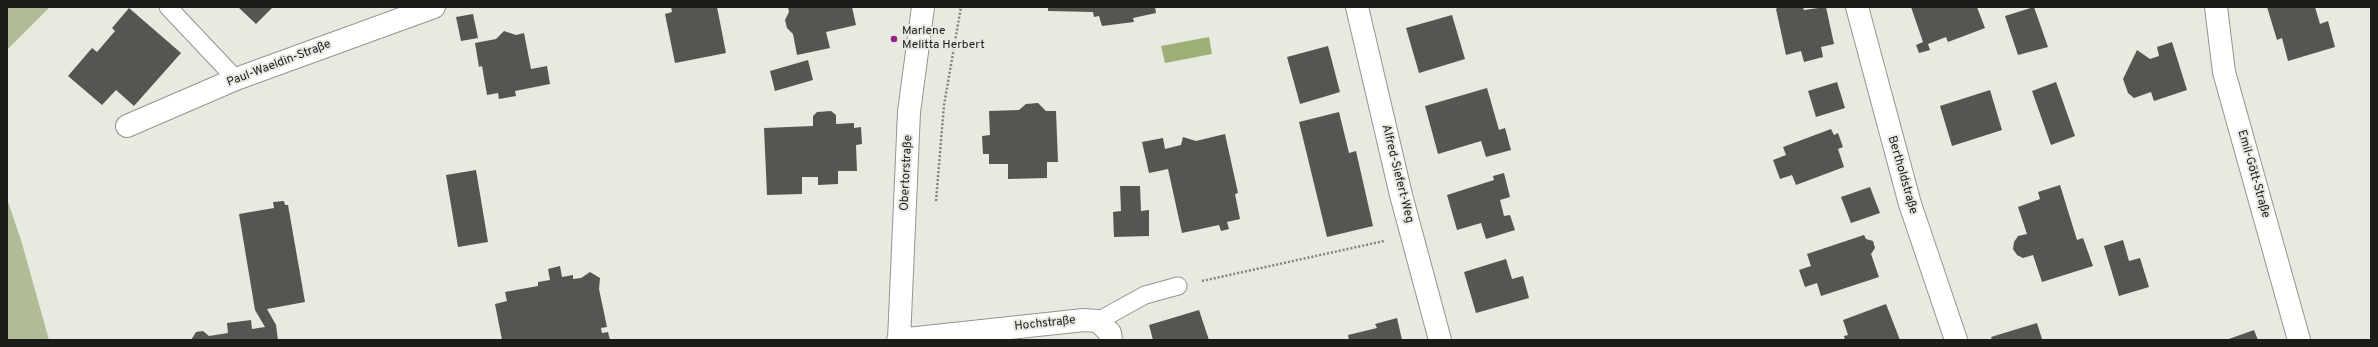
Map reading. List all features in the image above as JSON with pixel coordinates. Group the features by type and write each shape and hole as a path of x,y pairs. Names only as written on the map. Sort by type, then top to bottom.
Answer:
{"street":[{"name":"Paul-Waeldin-Straße","path":"127,126 236,79 434,7"},
{"name":"Obertorstraße","path":"899,340 910,112 923,7"},
{"name":"Alfred-Siefert-Weg","path":"1357,7 1401,195 1440,340"},
{"name":"Bertholdstraße","path":"1857,7 1910,204 1956,340"},
{"name":"Emil-Gött-Straße","path":"2216,7 2224,72 2299,340"},
{"name":"Hochstraße","path":"899,340 1098,320"},
{"path":"1098,320 1110,333 1111,340"}],"lane":[{"path":"168,7 236,79"},
{"name":"Hochstraße","path":"1098,320 1145,295 1178,286"}],"path":[{"path":"954,39 961,7"},
{"path":"1219,278 1378,242"}],"shaded area":[{"path":"7,7 50,7 7,50"},
{"path":"1209,37 1212,54 1165,63 1161,46"},
{"path":"7,199 21,240 49,340 7,340"}],"building":[{"path":"238,7 273,7 256,24"},
{"path":"671,7 717,7 726,53 675,63 665,14 672,12"},
{"path":"788,7 852,7 856,25 826,32 830,48 797,55 793,34 787,28 785,20 789,12"},
{"path":"1048,7 1155,7 1156,13 1133,18 1134,22 1102,26 1099,16 1094,17 1093,12 1048,11"},
{"path":"1778,7 1803,7 1804,10 1826,7 1834,44 1821,47 1823,57 1804,62 1801,51 1786,55 1776,9"},
{"path":"1911,7 1977,7 1985,28 1948,42 1946,37 1928,44 1930,50 1919,53 1916,45 1923,42"},
{"path":"2034,7 2048,47 2018,55 2005,16"},
{"path":"2267,7 2315,7 2320,24 2328,21 2335,47 2288,61 2282,38 2277,40"},
{"path":"129,8 181,53 134,106 116,90 102,105 68,76 92,48 97,52 115,31 112,28"},
{"path":"473,14 478,38 461,41 456,17"},
{"path":"1452,15 1465,59 1419,73 1406,28"},
{"path":"504,31 516,35 524,33 531,69 547,66 550,84 515,91 516,96 499,99 498,93 487,95 482,66 479,67 475,43 496,39"},
{"path":"2172,42 2187,90 2154,101 2151,92 2134,98 2128,93 2123,79 2137,50 2150,59 2159,56 2157,47"},
{"path":"1328,46 1340,92 1300,104 1287,57"},
{"path":"808,60 813,80 775,91 770,71"},
{"path":"1837,82 1845,108 1816,117 1808,91"},
{"path":"2056,82 2075,136 2051,145 2032,91"},
{"path":"1487,88 1499,130 1505,128 1511,150 1486,157 1481,141 1438,154 1425,106"},
{"path":"1990,90 2002,130 1952,146 1940,106"},
{"path":"1038,103 1046,111 1056,111 1058,162 1047,162 1047,178 1008,179 1008,164 989,164 989,154 983,154 982,136 990,135 989,111 1019,110 1026,104"},
{"path":"831,111 836,115 836,124 854,123 854,128 861,127 862,144 856,145 857,171 838,171 838,184 818,185 818,177 802,177 802,194 767,195 764,128 813,126 813,116 817,112"},
{"path":"1339,112 1349,153 1356,151 1373,226 1327,237 1299,122"},
{"path":"1831,129 1834,135 1838,133 1843,147 1838,149 1844,167 1796,185 1792,175 1780,179 1773,160 1786,155 1783,147"},
{"path":"1225,134 1238,193 1235,194 1240,219 1227,222 1229,229 1221,231 1219,225 1182,233 1168,169 1149,173 1142,142 1163,138 1165,149 1181,145 1183,137 1196,141"},
{"path":"476,170 488,242 458,247 446,175"},
{"path":"1504,173 1510,197 1500,200 1504,216 1510,215 1515,230 1486,239 1481,223 1457,230 1447,195 1494,180 1493,176"},
{"path":"2060,185 2077,240 2083,238 2093,266 2042,282 2033,255 2023,258 2017,255 2013,249 2014,242 2018,236 2027,234 2018,207 2040,199 2038,192"},
{"path":"1120,186 1140,186 1141,211 1149,210 1149,236 1114,237 1113,212 1121,211"},
{"path":"1870,187 1880,213 1851,223 1841,197"},
{"path":"284,201 285,205 288,205 305,302 267,309 276,325 278,340 191,340 196,332 203,331 209,336 228,333 227,323 251,320 252,329 265,327 255,310 239,214 274,208 273,202"},
{"path":"1864,235 1866,239 1873,241 1875,248 1871,254 1879,277 1821,296 1817,283 1805,287 1799,270 1811,266 1807,254"},
{"path":"2123,240 2129,261 2140,258 2149,287 2119,296 2104,246"},
{"path":"1506,259 1512,279 1523,276 1529,298 1476,313 1464,272"},
{"path":"560,266 562,277 573,275 573,279 581,278 590,272 600,278 599,289 607,327 601,328 602,333 608,332 610,340 502,340 495,304 507,301 505,292 538,286 538,282 550,280 548,269"},
{"path":"1886,304 1900,340 1845,340 1844,336 1848,335 1843,320"},
{"path":"1199,310 1209,340 1153,340 1149,325"},
{"path":"1397,318 1402,340 1349,340 1348,335 1377,328 1375,324"},
{"path":"2037,323 2042,339 1992,340 1991,337"},
{"path":"2254,330 2258,340 2226,340"}],"place":[{"name":"Marlene Melitta Herbert","path":"894,39"}]}
